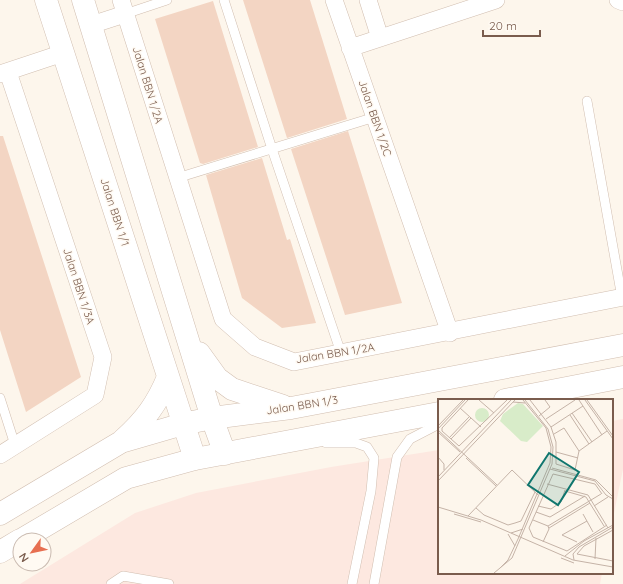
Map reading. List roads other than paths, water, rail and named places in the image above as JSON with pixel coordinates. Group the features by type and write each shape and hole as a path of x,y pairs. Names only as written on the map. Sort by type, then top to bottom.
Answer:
{"street":[{"name":"Jalan BBN 1/1","path":"46,0 195,459"},
{"path":"83,0 212,418 225,454"},
{"name":"Jalan BBN 1/2C","path":"334,0 450,333"},
{"path":"368,0 380,38"},
{"path":"350,48 474,4 496,0"},
{"path":"618,0 623,2"},
{"path":"91,25 123,7"},
{"name":"Jalan BBN 1/2A","path":"123,7 223,318 255,347 294,362 450,333 622,297"},
{"path":"4,73 63,53"},
{"name":"Jalan BBN 1/3A","path":"0,455 95,395 103,357 4,73"},
{"path":"187,335 217,378 232,389 291,408"},
{"name":"Jalan BBN 1/3","path":"0,514 121,442 183,424 212,418 291,408 623,345"},
{"path":"579,353 598,358 623,357"},
{"path":"121,442 137,427 159,400 168,377"},
{"path":"510,399 623,377"},
{"path":"34,532 126,478 195,459 438,413"},
{"path":"0,552 12,545"}],"lane":[{"path":"123,7 167,0"},
{"path":"224,0 272,149 341,353"},
{"path":"587,101 622,297"},
{"path":"177,178 375,117"},
{"path":"0,398 15,445"},
{"path":"374,584 397,457 410,439 438,425"},
{"path":"286,443 356,443 367,447 374,458 371,491 352,584"},
{"path":"111,584 124,576 169,584"}]}
